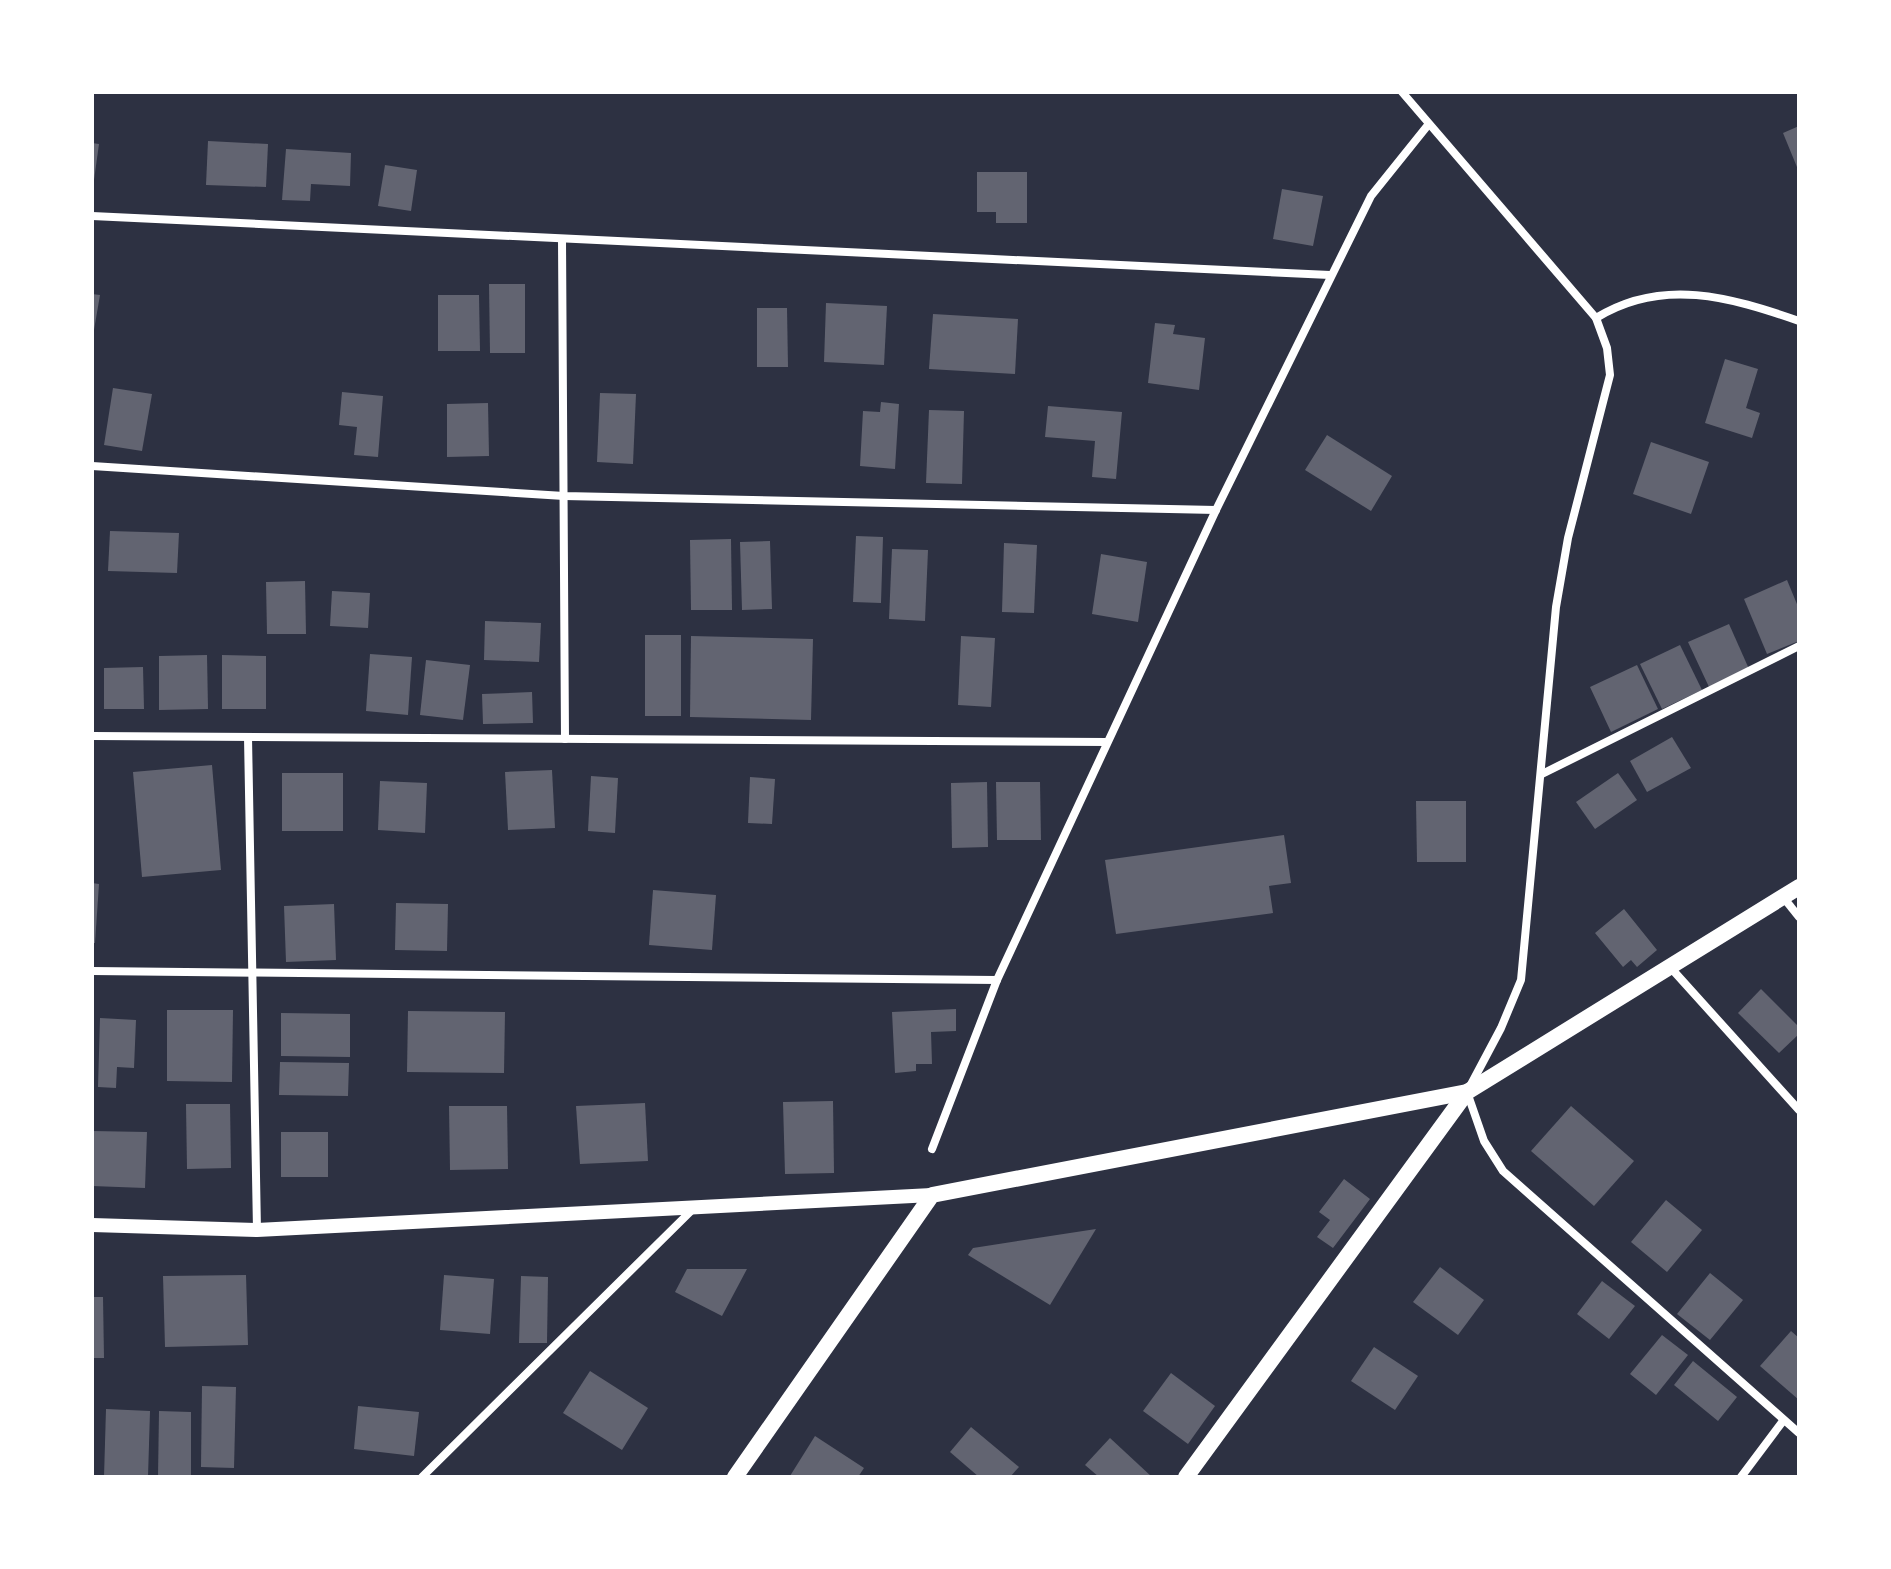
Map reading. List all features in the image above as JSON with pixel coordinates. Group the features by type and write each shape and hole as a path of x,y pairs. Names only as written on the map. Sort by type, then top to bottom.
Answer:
{"main road":[{"path":"735,1477 932,1195 1467,1092 1799,887"},
{"path":"1186,1477 1467,1092"}],"street":[{"path":"1402,92 1596,318 1607,348 1610,375 1568,538 1556,607 1521,980 1501,1028 1467,1092 1484,1141 1503,1171 1799,1433"},
{"path":"932,1149 997,980 1216,510 1371,196 1428,125"},
{"path":"92,216 1330,275"},
{"path":"562,239 565,739"},
{"path":"1596,318 1635,298 1685,293 1799,321"},
{"path":"92,466 564,496 1216,510"},
{"path":"1542,774 1799,646"},
{"path":"92,736 1107,742"},
{"path":"248,737 257,1230"},
{"path":"1783,897 1799,917"},
{"path":"1670,967 1799,1110"},
{"path":"92,971 997,980"},
{"path":"92,1225 257,1230 932,1195"},
{"path":"422,1477 696,1207"},
{"path":"1741,1477 1783,1421"}],"building":[{"path":"1799,126 1799,172 1783,133"},
{"path":"208,141 268,144 266,187 206,185"},
{"path":"92,143 99,144 94,180 92,180"},
{"path":"286,149 351,153 350,186 311,184 310,201 282,200"},
{"path":"385,165 417,170 411,211 378,206"},
{"path":"977,172 1027,172 1027,223 996,223 996,212 977,212"},
{"path":"1282,189 1323,196 1313,246 1273,239"},
{"path":"489,284 525,284 525,353 490,353"},
{"path":"92,294 100,295 94,330 92,330"},
{"path":"438,295 479,295 480,351 438,351"},
{"path":"826,303 887,306 884,365 824,362"},
{"path":"757,308 787,308 788,367 757,367"},
{"path":"933,314 1018,319 1015,374 929,369"},
{"path":"1155,323 1175,325 1173,334 1205,338 1199,390 1148,383"},
{"path":"1725,359 1758,369 1746,408 1760,413 1752,438 1705,423"},
{"path":"113,388 152,394 142,451 104,445"},
{"path":"342,392 383,396 378,457 354,455 357,427 339,425"},
{"path":"600,393 636,394 633,464 597,462"},
{"path":"881,402 899,404 895,469 860,466 863,411 880,412"},
{"path":"488,403 489,456 447,457 447,404"},
{"path":"1048,406 1122,412 1116,479 1092,477 1095,441 1045,437"},
{"path":"929,410 964,411 962,484 926,483"},
{"path":"1327,435 1392,476 1371,511 1305,470"},
{"path":"1651,442 1709,462 1691,514 1633,494"},
{"path":"110,531 179,533 177,573 108,571"},
{"path":"856,536 883,537 881,603 853,602"},
{"path":"731,539 732,610 691,610 690,540"},
{"path":"770,541 772,609 742,610 740,542"},
{"path":"1004,543 1037,545 1034,613 1002,612"},
{"path":"892,549 928,550 925,621 889,619"},
{"path":"1101,554 1147,562 1138,622 1092,614"},
{"path":"1787,580 1799,609 1799,641 1767,654 1744,599"},
{"path":"305,581 306,634 267,634 266,582"},
{"path":"332,591 370,593 368,628 330,626"},
{"path":"485,621 541,623 539,662 484,660"},
{"path":"1729,624 1749,669 1709,687 1688,642"},
{"path":"645,635 681,635 681,716 645,716"},
{"path":"691,636 813,639 811,720 690,717"},
{"path":"961,636 995,638 991,707 958,705"},
{"path":"1680,645 1702,690 1662,709 1640,664"},
{"path":"370,654 412,657 408,715 366,711"},
{"path":"207,655 208,709 159,710 159,656"},
{"path":"222,655 266,656 266,709 222,709"},
{"path":"426,660 470,665 463,720 420,715"},
{"path":"1637,665 1658,709 1611,732 1590,687"},
{"path":"143,667 144,709 104,709 104,668"},
{"path":"532,692 533,723 483,724 482,694"},
{"path":"1672,737 1691,768 1647,792 1630,761"},
{"path":"212,765 221,870 142,877 133,772"},
{"path":"552,770 555,828 508,830 505,772"},
{"path":"282,773 343,773 343,831 282,831"},
{"path":"1618,773 1637,800 1595,829 1576,802"},
{"path":"591,776 618,778 615,833 588,831"},
{"path":"750,777 775,779 772,824 748,823"},
{"path":"380,781 427,783 425,833 378,830"},
{"path":"987,782 988,847 952,848 951,783"},
{"path":"996,782 1040,782 1041,840 997,840"},
{"path":"1416,801 1466,801 1466,862 1417,862"},
{"path":"1284,835 1291,883 1269,886 1273,913 1116,934 1105,860"},
{"path":"92,883 99,884 95,943 92,943"},
{"path":"653,890 716,895 712,950 649,945"},
{"path":"396,903 448,904 447,951 395,950"},
{"path":"334,904 336,960 286,962 284,906"},
{"path":"1624,909 1657,950 1637,967 1631,960 1623,967 1595,933"},
{"path":"1761,989 1799,1027 1799,1034 1779,1053 1738,1013"},
{"path":"956,1009 956,1031 931,1032 932,1064 916,1064 916,1071 895,1073 892,1012"},
{"path":"167,1010 233,1010 232,1082 167,1081"},
{"path":"408,1011 505,1012 504,1073 407,1072"},
{"path":"281,1013 350,1014 350,1057 281,1056"},
{"path":"100,1018 136,1020 134,1068 117,1067 116,1088 98,1087"},
{"path":"280,1062 349,1063 348,1096 279,1095"},
{"path":"833,1101 834,1173 785,1174 783,1102"},
{"path":"645,1103 648,1161 580,1164 576,1106"},
{"path":"186,1104 230,1104 231,1168 187,1169"},
{"path":"449,1106 507,1106 508,1169 450,1170"},
{"path":"1571,1106 1634,1161 1594,1206 1531,1151"},
{"path":"92,1131 147,1132 145,1188 92,1186"},
{"path":"281,1132 328,1132 328,1177 281,1177"},
{"path":"1344,1179 1370,1199 1333,1248 1317,1237 1330,1220 1319,1212"},
{"path":"1666,1200 1702,1230 1667,1272 1631,1242"},
{"path":"1096,1229 1050,1305 968,1255 973,1248"},
{"path":"1440,1267 1484,1300 1458,1335 1413,1302"},
{"path":"687,1269 747,1269 722,1316 675,1292"},
{"path":"1710,1273 1743,1300 1710,1340 1677,1314"},
{"path":"246,1275 248,1345 165,1347 163,1276"},
{"path":"444,1275 494,1279 490,1334 440,1330"},
{"path":"521,1276 548,1277 547,1343 519,1343"},
{"path":"1602,1281 1635,1306 1609,1339 1577,1314"},
{"path":"92,1297 103,1297 104,1358 92,1358"},
{"path":"1791,1331 1799,1338 1799,1400 1760,1366"},
{"path":"1662,1335 1688,1355 1656,1395 1630,1374"},
{"path":"1374,1347 1418,1376 1395,1410 1351,1381"},
{"path":"1693,1361 1737,1397 1718,1421 1674,1385"},
{"path":"590,1371 648,1408 622,1450 563,1413"},
{"path":"1171,1373 1215,1406 1188,1444 1143,1411"},
{"path":"202,1386 236,1387 234,1468 201,1467"},
{"path":"358,1406 419,1412 414,1456 354,1449"},
{"path":"106,1409 150,1411 148,1477 104,1477"},
{"path":"159,1411 191,1412 191,1477 158,1477"},
{"path":"971,1427 1019,1467 1010,1477 979,1477 950,1452"},
{"path":"815,1436 864,1468 858,1477 790,1476"},
{"path":"1110,1438 1152,1477 1099,1477 1085,1465"}]}
